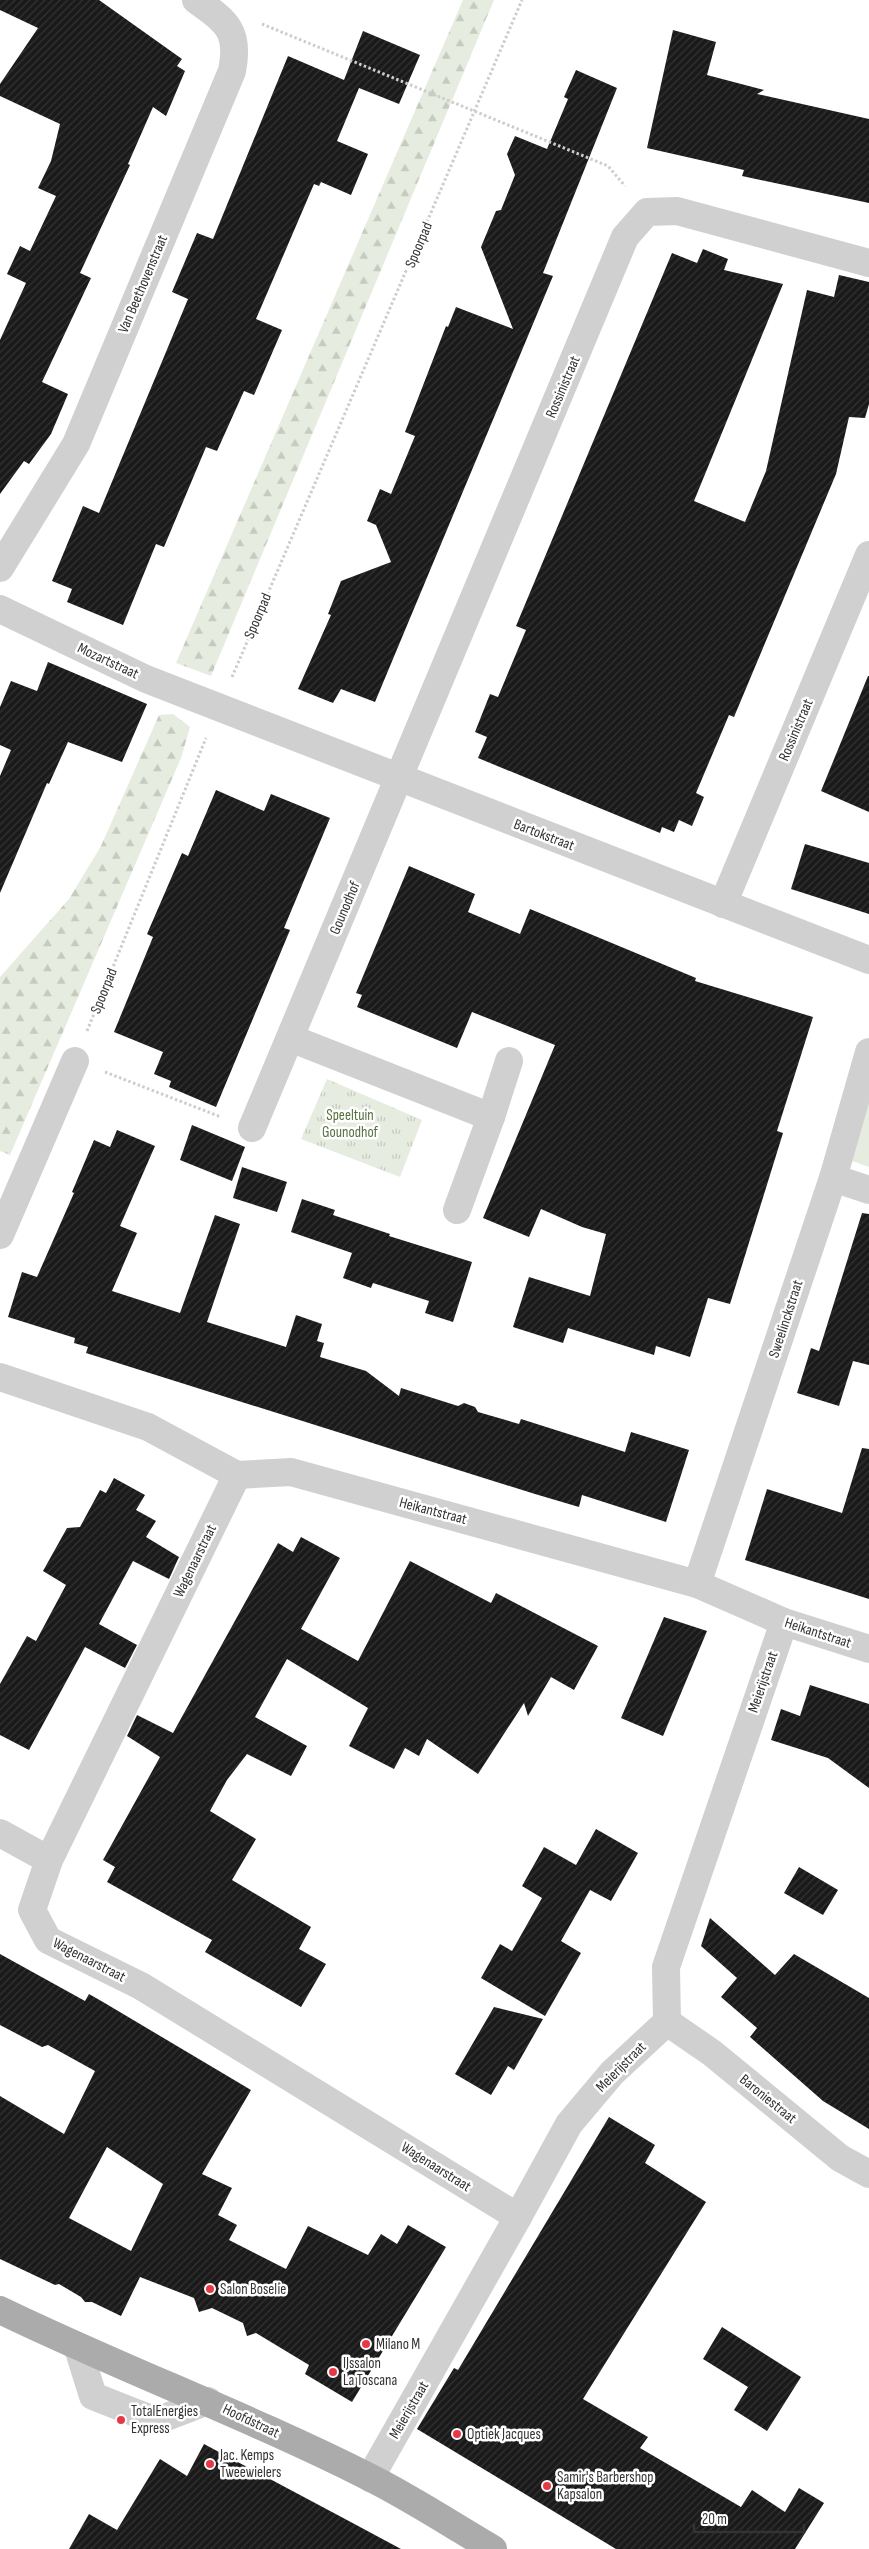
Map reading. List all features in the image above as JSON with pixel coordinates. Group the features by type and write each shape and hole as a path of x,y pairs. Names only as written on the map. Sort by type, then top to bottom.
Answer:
{"main road":[{"name":"Hoofdstraat","path":"0,2310 78,2348 208,2401 370,2478 493,2549"}],"street":[{"path":"196,0 226,25 235,38"},
{"name":"Van Beethovenstraat","path":"0,568 76,444 232,70 235,38"},
{"path":"646,212 677,211 869,263"},
{"name":"Rossinistraat","path":"400,779 624,237 646,212"},
{"name":"Rossinistraat","path":"723,904 869,555"},
{"name":"Mozartstraat","path":"0,609 146,679 219,706"},
{"name":"Bartokstraat","path":"219,706 400,779 869,960"},
{"name":"Gounodhof","path":"252,1128 400,779"},
{"path":"290,1038 492,1117"},
{"name":"Sweelinckstraat","path":"697,1584 833,1178 869,1052"},
{"path":"0,1236 76,1061"},
{"path":"457,1210 492,1117 509,1061"},
{"path":"833,1178 869,1190"},
{"name":"Heikantstraat","path":"0,1377 148,1427 237,1474 291,1472 697,1584 784,1622 869,1649"},
{"name":"Wagenaarstraat","path":"237,1474 49,1860 32,1910 48,1940 141,1986 518,2217"},
{"name":"Meierijstraat","path":"370,2478 518,2217 568,2124 612,2073 667,2022 666,1967 784,1622"},
{"path":"0,1833 49,1860"},
{"name":"Baroniestraat","path":"667,2022 712,2053 840,2158 869,2174"},
{"path":"78,2348 94,2396 156,2422 208,2401"}],"path":[{"name":"Spoorpad","path":"76,1061 219,706 477,110 522,0"},
{"path":"235,38 263,24 477,110 608,166 646,212"},
{"path":"76,1061 252,1128"}],"green space":[{"path":"463,0 494,0 211,676 176,663"},
{"path":"173,714 190,727 181,758 10,1155 0,1151 0,977 69,899 101,846 159,715"},
{"name":"Speeltuin Gounodhof","path":"327,1079 422,1120 400,1177 301,1139"},
{"path":"869,1100 869,1167 852,1161"}],"building":[{"path":"0,0 99,0 182,59 177,66 185,71 166,116 153,107 128,164 130,165 80,273 91,278 42,382 68,394 51,434 29,464 24,461 0,494 0,340 26,283 7,274 20,246 30,251 56,196 38,188 51,161 60,124 0,96 0,84 38,28 0,10"},
{"path":"673,30 716,42 707,75 764,90 757,94 869,119 869,203 742,176 744,170 647,148"},
{"path":"363,31 420,55 399,104 359,88 337,141 368,154 351,195 321,182 319,186 314,184 256,319 282,330 254,395 244,391 217,451 206,447 164,547 156,544 123,625 67,602 72,589 52,581 83,506 99,513 188,299 172,292 197,233 213,239 288,56 344,80"},
{"path":"576,70 617,88 543,273 553,276 375,702 341,689 333,703 298,689 331,615 328,614 341,581 391,562 376,525 367,521 380,489 391,494 415,436 405,432 446,326 448,327 456,307 513,329 481,247 496,211 501,210 515,175 507,154 515,136 547,149 568,99 564,97"},
{"path":"703,249 728,259 724,270 783,284 694,501 745,522 766,471 807,290 834,297 839,275 869,282 869,404 865,418 849,417 836,474 734,717 729,715 696,793 704,797 692,826 679,820 674,832 662,827 660,833 478,758 487,737 475,732 490,694 498,697 526,630 516,626 672,253 697,263"},
{"path":"48,662 147,704 122,762 68,742 49,784 47,783 0,893 0,776 11,750 0,745 0,707 11,681 37,691"},
{"path":"869,676 869,812 821,791"},
{"path":"216,790 264,811 271,794 330,818 284,928 290,930 216,1107 169,1087 171,1081 154,1074 163,1052 114,1032 153,937 147,934 182,853 188,856"},
{"path":"805,844 869,863 869,914 791,889"},
{"path":"409,866 475,894 468,912 520,934 530,909 696,978 695,981 813,1017 777,1131 783,1133 730,1304 708,1298 690,1357 656,1346 654,1355 568,1328 563,1343 513,1327 529,1277 590,1296 606,1234 582,1227 541,1209 529,1237 483,1218 555,1045 472,1012 457,1048 357,1007 362,995 356,993"},
{"path":"192,1125 245,1147 232,1181 180,1160"},
{"path":"117,1130 155,1146 120,1226 137,1233 112,1291 180,1313 215,1215 240,1224 207,1322 286,1347 296,1315 322,1324 317,1341 324,1343 320,1357 366,1371 399,1396 401,1388 458,1406 464,1403 475,1407 478,1412 519,1424 521,1419 625,1452 631,1432 689,1450 666,1522 582,1495 579,1507 535,1494 86,1353 88,1347 74,1343 75,1338 8,1317 22,1272 37,1277 74,1193 72,1192 94,1140 110,1147"},
{"path":"242,1167 287,1182 277,1212 233,1198"},
{"path":"302,1199 335,1210 333,1215 390,1234 389,1236 472,1262 453,1322 425,1313 429,1301 373,1283 371,1288 343,1278 352,1253 291,1232"},
{"path":"862,1213 869,1214 869,1365 853,1361 839,1406 797,1393 811,1348 819,1351"},
{"path":"862,1448 869,1449 869,1599 745,1560 767,1489 842,1513"},
{"path":"114,1478 145,1495 136,1510 156,1521 146,1537 179,1557 169,1579 133,1561 99,1624 137,1645 125,1668 85,1647 29,1750 0,1735 0,1684 27,1636 36,1641 66,1585 43,1571 67,1528 80,1527 100,1490 106,1493"},
{"path":"301,1537 340,1558 301,1629 358,1661 410,1561 491,1603 496,1593 598,1646 574,1690 551,1677 528,1716 524,1703 478,1774 427,1739 419,1756 405,1748 394,1769 349,1746 368,1708 287,1659 255,1717 307,1746 291,1776 247,1754 227,1780 210,1811 256,1839 232,1880 311,1927 299,1949 326,1964 301,2007 205,1952 212,1940 107,1882 115,1867 103,1860 160,1757 127,1736 137,1715 173,1733 278,1543 293,1552"},
{"path":"664,1617 707,1631 663,1736 621,1718"},
{"path":"810,1685 869,1704 869,1788 828,1758 771,1740 781,1709 800,1716"},
{"path":"596,1829 638,1853 611,1901 590,1890 561,1941 581,1953 545,2016 481,1978 500,1944 512,1951 542,1898 522,1886 544,1847 576,1865"},
{"path":"799,1867 838,1890 823,1915 784,1893"},
{"path":"710,1918 775,1975 794,1954 869,1998 869,2129 823,2101 750,2037 757,2028 721,1997 737,1978 701,1946"},
{"path":"0,1954 85,2001 89,1994 251,2090 202,2174 232,2188 218,2215 237,2225 229,2240 286,2269 308,2226 368,2255 381,2234 397,2244 408,2225 446,2247 352,2402 305,2374 309,2365 256,2333 247,2336 243,2323 212,2308 199,2312 194,2298 140,2277 121,2316 92,2302 85,2302 81,2297 59,2284 55,2285 0,2259 0,2096 64,2134 95,2071 48,2045 42,2047 0,2025","holes":["107,2147 163,2184 131,2251 69,2218"]},
{"path":"494,2007 543,2019 514,2070 508,2066 491,2095 455,2074"},
{"path":"609,2117 655,2145 645,2163 706,2202 583,2399 648,2437 640,2448 741,2507 752,2490 785,2512 799,2488 824,2503 795,2549 616,2549 417,2429 454,2368 458,2370"},
{"path":"722,2327 801,2377 767,2431 734,2410 748,2387 703,2359"},
{"path":"204,2444 401,2549 69,2549 89,2514 117,2530 160,2459 187,2476"}],"place":[{"name":"Salon Boselie","path":"210,2289"},
{"name":"Milano M","path":"366,2344"},
{"name":"IJssalon La Toscana","path":"333,2372"},
{"name":"TotalEnergies Express","path":"121,2420"},
{"name":"Optiek Jacques","path":"457,2434"},
{"name":"Jac. Kemps Tweewielers","path":"210,2464"},
{"name":"Samir's Barbershop Kapsalon","path":"547,2486"}]}
